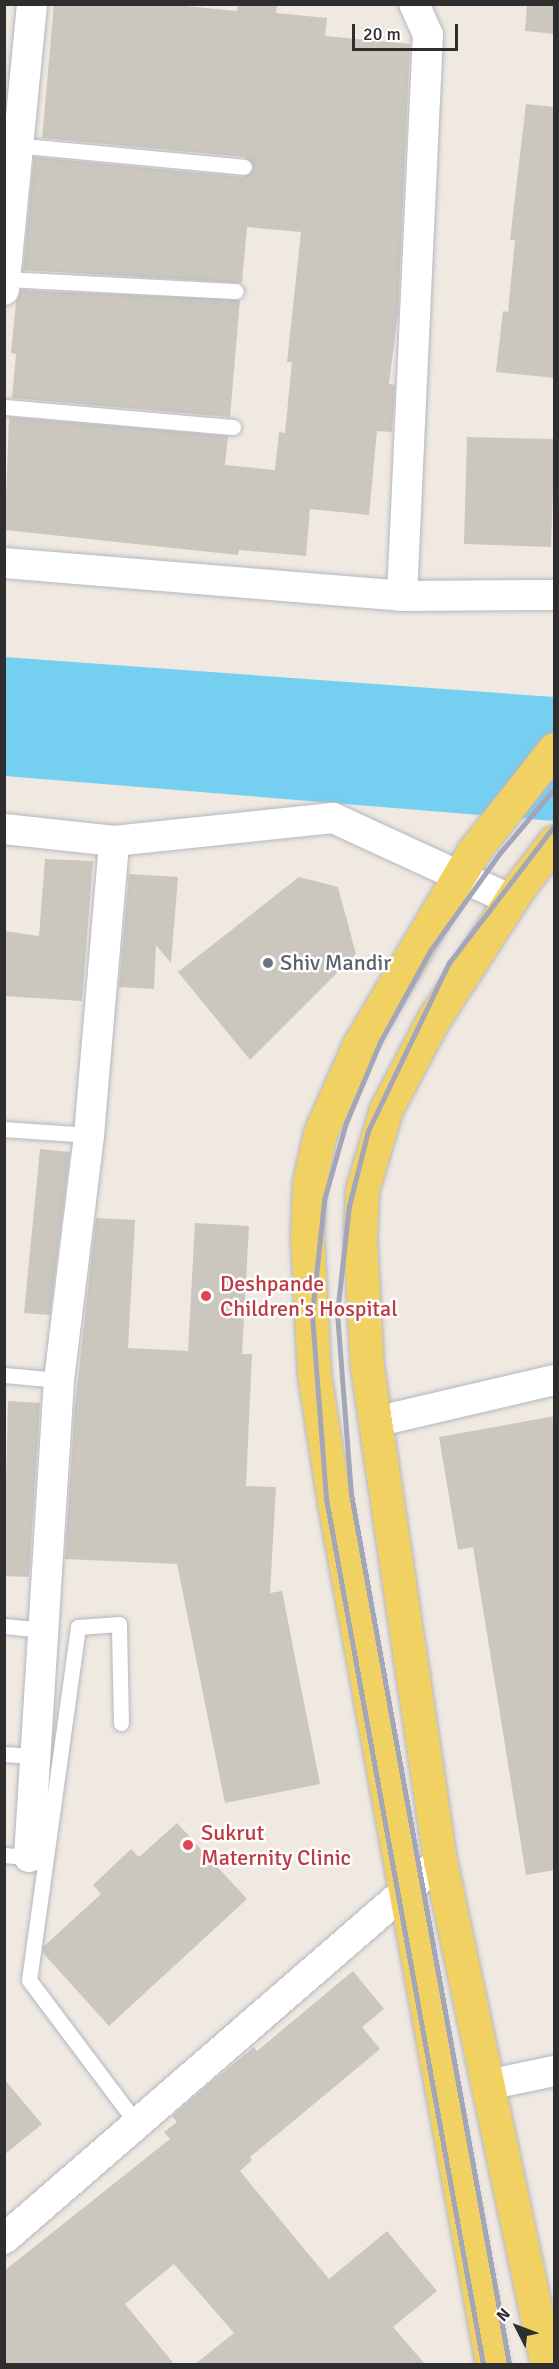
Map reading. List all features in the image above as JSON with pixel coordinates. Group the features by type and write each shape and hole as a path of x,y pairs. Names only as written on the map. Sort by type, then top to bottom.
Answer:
{"main road":[{"path":"492,2364 405,1891 314,1374 307,1296 308,1194 320,1133 337,1088 466,863 555,748"},
{"path":"547,2364 440,1861 375,1422 360,1293 362,1190 371,1149 406,1069 515,893 555,842"}],"street":[{"path":"5,283 10,145 32,4"},
{"path":"402,596 428,35 414,4"},
{"path":"4,563 402,596 555,595"},
{"path":"4,829 114,841 333,818 466,863 515,893"},
{"path":"17,1856 19,1755 44,1630 59,1380 89,1135 114,841"},
{"path":"375,1422 555,1380"},
{"path":"4,2239 440,1861"},
{"path":"487,2085 555,2071"}],"lane":[{"path":"10,145 244,167"},
{"path":"5,283 236,291"},
{"path":"4,407 233,427"},
{"path":"4,1129 89,1135"},
{"path":"4,1375 59,1380"},
{"path":"121,1723 119,1624 78,1627 29,1980 137,2124"},
{"path":"4,1626 44,1630"}],"water":[{"path":"4,657 554,697 554,821 5,776"}],"building":[{"path":"54,4 165,4 237,11 238,4 277,4 276,13 327,18 325,36 410,44 398,313 389,384 395,385 392,432 377,431 369,515 310,509 306,556 239,550 238,555 5,530 9,417 228,436 225,465 275,470 279,432 285,433 292,362 287,362 301,232 247,227 242,283 23,270 34,157 243,177 254,168 245,157 42,138"},
{"path":"527,4 555,4 555,34 525,31"},
{"path":"526,104 555,107 555,378 496,372 503,311 508,312 515,240 510,240"},
{"path":"21,290 240,300 230,417 12,398 16,354 11,353 16,302"},
{"path":"467,437 555,439 551,547 464,544"},
{"path":"45,859 93,861 82,1001 4,996 4,931 39,936"},
{"path":"129,874 178,877 171,963 156,945 154,989 119,987"},
{"name":"Shiv Mandir","path":"299,877 338,887 356,954 250,1060 178,972"},
{"path":"40,1149 70,1152 50,1315 24,1313"},
{"path":"96,1218 135,1220 128,1348 188,1351 195,1223 249,1226 242,1354 252,1354 246,1486 276,1487 270,1593 282,1591 320,1784 225,1803 177,1564 65,1559 75,1405"},
{"path":"8,1401 40,1403 29,1577 4,1576"},
{"path":"555,1416 555,1870 526,1875 473,1547 458,1550 439,1437"},
{"path":"177,1823 247,1899 109,2026 43,1953 43,1947 101,1894 93,1885 131,1849 139,1857"},
{"path":"353,1971 384,2009 362,2027 380,2049 250,2157 252,2160 240,2171 329,2279 387,2231 437,2291 393,2327 425,2364 195,2364 234,2333 174,2264 125,2304 174,2364 4,2364 4,2271 170,2139 164,2132 177,2122 172,2116 209,2084 254,2047 257,2051"},
{"path":"4,2079 42,2124 4,2155"}],"railway":[{"path":"483,2364 326,1498 312,1315 324,1200 346,1123 380,1042 430,951 500,853 554,789"},
{"path":"509,2364 351,1495 337,1314 349,1206 368,1131 449,963 554,826"}],"place":[{"name":"Shiv Mandir","path":"268,963"},
{"name":"Deshpande Children's Hospital","path":"206,1296"},
{"name":"Sukrut Maternity Clinic","path":"188,1845"}]}
